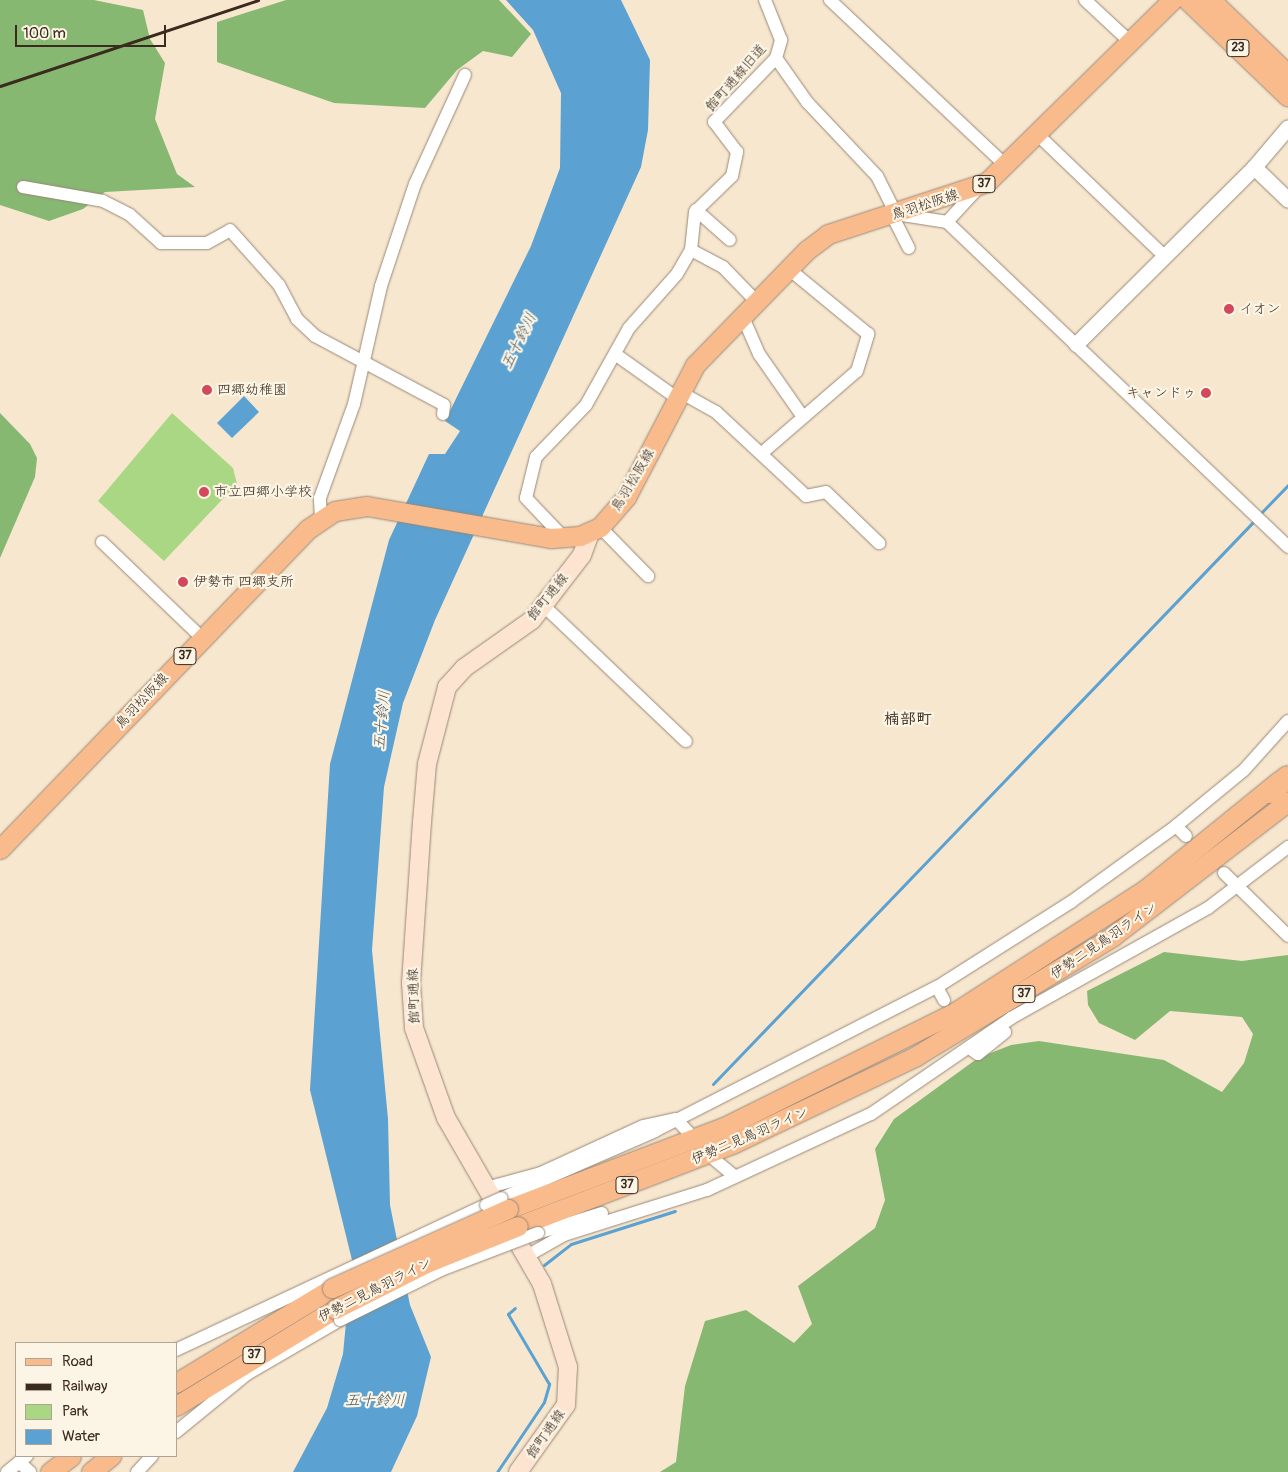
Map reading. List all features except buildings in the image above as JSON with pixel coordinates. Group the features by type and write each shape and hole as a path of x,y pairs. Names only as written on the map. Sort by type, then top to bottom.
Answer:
{"highway":[{"name":"23","path":"1188,0 1288,96"},
{"name":"23","path":"1210,0 1288,75"},
{"path":"1279,796 1288,778"}],"main road":[{"name":"鳥羽松阪線","path":"0,849 202,638 321,519 350,506 393,509 506,530 563,537 595,530 626,497 695,365 742,315 790,270 821,237 980,186 1006,166 1128,40 1172,0"},
{"name":"館町通線","path":"518,1472 559,1416 570,1388 554,1313 492,1186 446,1118 414,1028 411,983 427,764 441,702 454,677 544,606 582,555 595,530"},
{"name":"37","path":"1279,796 1288,771"},
{"name":"伊勢二見鳥羽ライン","path":"178,1381 332,1288 505,1201 724,1127 937,1022 1100,921 1279,796"},
{"name":"伊勢二見鳥羽ライン","path":"178,1405 335,1309 424,1264 518,1226 695,1160 805,1112 916,1056 1113,936 1279,796"},
{"path":"178,1410 207,1386"},
{"path":"50,1472 70,1457"},
{"path":"63,1472 81,1457"},
{"path":"92,1472 110,1457"},
{"path":"106,1472 123,1457"}],"street":[{"name":"館町通線旧道","path":"696,210 728,182 738,159 714,122 776,58 781,40 765,0"},
{"path":"830,0 1006,166"},
{"path":"1085,0 1128,40"},
{"path":"776,58 807,102 877,176 909,248"},
{"path":"321,519 320,498 366,361 381,286 415,184 465,75"},
{"path":"1076,344 1163,255 1254,167 1288,127"},
{"path":"1037,134 1163,255"},
{"path":"1254,167 1288,200"},
{"path":"947,222 980,186"},
{"path":"23,187 103,201 130,215 161,243 208,243 230,230 278,285 297,319 338,351 366,361 444,405 443,414"},
{"path":"696,210 730,240"},
{"path":"563,537 526,498 536,457 586,405 629,328 677,274 691,250 696,210"},
{"path":"894,215 947,222 1288,547"},
{"path":"691,250 723,267 756,302"},
{"path":"762,453 857,371 868,334 790,270"},
{"path":"742,315 759,354 803,417"},
{"path":"614,354 679,395 716,412 806,496 826,492 879,543"},
{"path":"595,530 648,576"},
{"path":"102,542 202,638"},
{"path":"544,606 686,741"},
{"path":"178,1349 412,1236 505,1201 641,1138 676,1119 828,1046 936,987 1071,902 1176,826 1244,770 1288,721"},
{"path":"1176,826 1186,836"},
{"path":"527,1256 564,1235 735,1178 871,1114 1031,1006 1156,939 1237,885 1288,847"},
{"path":"1224,873 1288,936"},
{"path":"936,987 944,1000"},
{"path":"972,1050 978,1054 1016,1025 1031,1006"},
{"path":"492,1186 541,1173 643,1126 676,1119"},
{"path":"676,1119 689,1133"},
{"path":"715,1160 735,1178"},
{"path":"178,1430 254,1370 394,1293 512,1242 670,1192 735,1178"},
{"path":"137,1472 151,1457"},
{"path":"7,1472 23,1459 30,1472"}],"green space":[{"path":"0,0 94,0 143,10 150,39 165,63 155,119 177,174 195,187 105,192 83,209 49,221 0,205"},
{"path":"286,0 499,0 531,34 512,57 483,51 457,70 425,108 334,103 217,62 217,22"},
{"path":"0,413 30,444 37,458 35,477 0,558"},
{"path":"172,413 233,468 237,484 164,561 98,501"},
{"path":"1164,952 1242,961 1288,955 1288,1472 660,1472 676,1462 685,1386 705,1321 746,1310 794,1343 812,1324 798,1286 875,1228 885,1200 875,1149 894,1119 978,1058 1011,1045 1039,1041 1164,1060 1222,1092 1244,1063 1253,1034 1242,1017 1170,1011 1135,1040 1099,1023 1088,1005 1087,991"}],"water":[{"name":"五十鈴川","path":"506,0 621,0 650,60 648,130 641,167 435,620 403,703 384,787 372,950 388,1119 390,1205 410,1305 431,1357 417,1416 391,1472 293,1472 327,1408 343,1354 352,1260 310,1090 330,764 389,540 429,454 445,454 460,431 445,421 531,246 560,168 561,93 533,30"},
{"path":"244,396 259,412 232,438 217,423"}],"waterway":[{"path":"1259,515 1288,485"},
{"path":"713,1084 1255,520"},
{"path":"544,1265 571,1244 675,1211"},
{"path":"497,1472 544,1402 549,1384 508,1314 515,1308"}],"railway":[{"path":"0,86 258,0"}],"place":[{"name":"イオン","path":"1229,309"},
{"name":"四郷幼稚園","path":"207,390"},
{"name":"キャンドゥ","path":"1206,393"},
{"name":"市立四郷小学校","path":"204,492"},
{"name":"伊勢市 四郷支所","path":"183,582"}],"district":[{"name":"楠部町","path":"908,719"}]}
